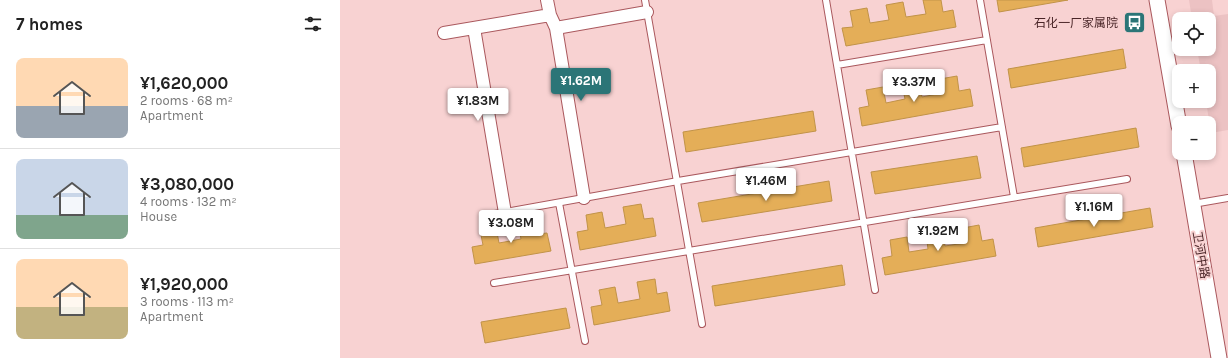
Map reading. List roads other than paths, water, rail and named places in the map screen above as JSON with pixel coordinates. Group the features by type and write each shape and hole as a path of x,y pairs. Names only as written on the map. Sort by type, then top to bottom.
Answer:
{"street":[{"path":"547,0 550,15 556,28 584,198"},
{"path":"1157,0 1177,116"},
{"path":"556,28 646,6"},
{"path":"444,33 550,15"},
{"path":"474,28 505,212"},
{"name":"卫河中路","path":"1185,160 1219,358"}],"lane":[{"path":"826,0 875,290"},
{"path":"980,0 1014,197"},
{"path":"646,6 702,324"},
{"path":"837,65 987,40"},
{"path":"489,215 678,181 1002,127"},
{"path":"494,283 1127,179"},
{"path":"1193,204 1228,198"},
{"path":"559,203 585,341"}],"place":[{"name":"石化一厂家属院","path":"1134,23"}]}
